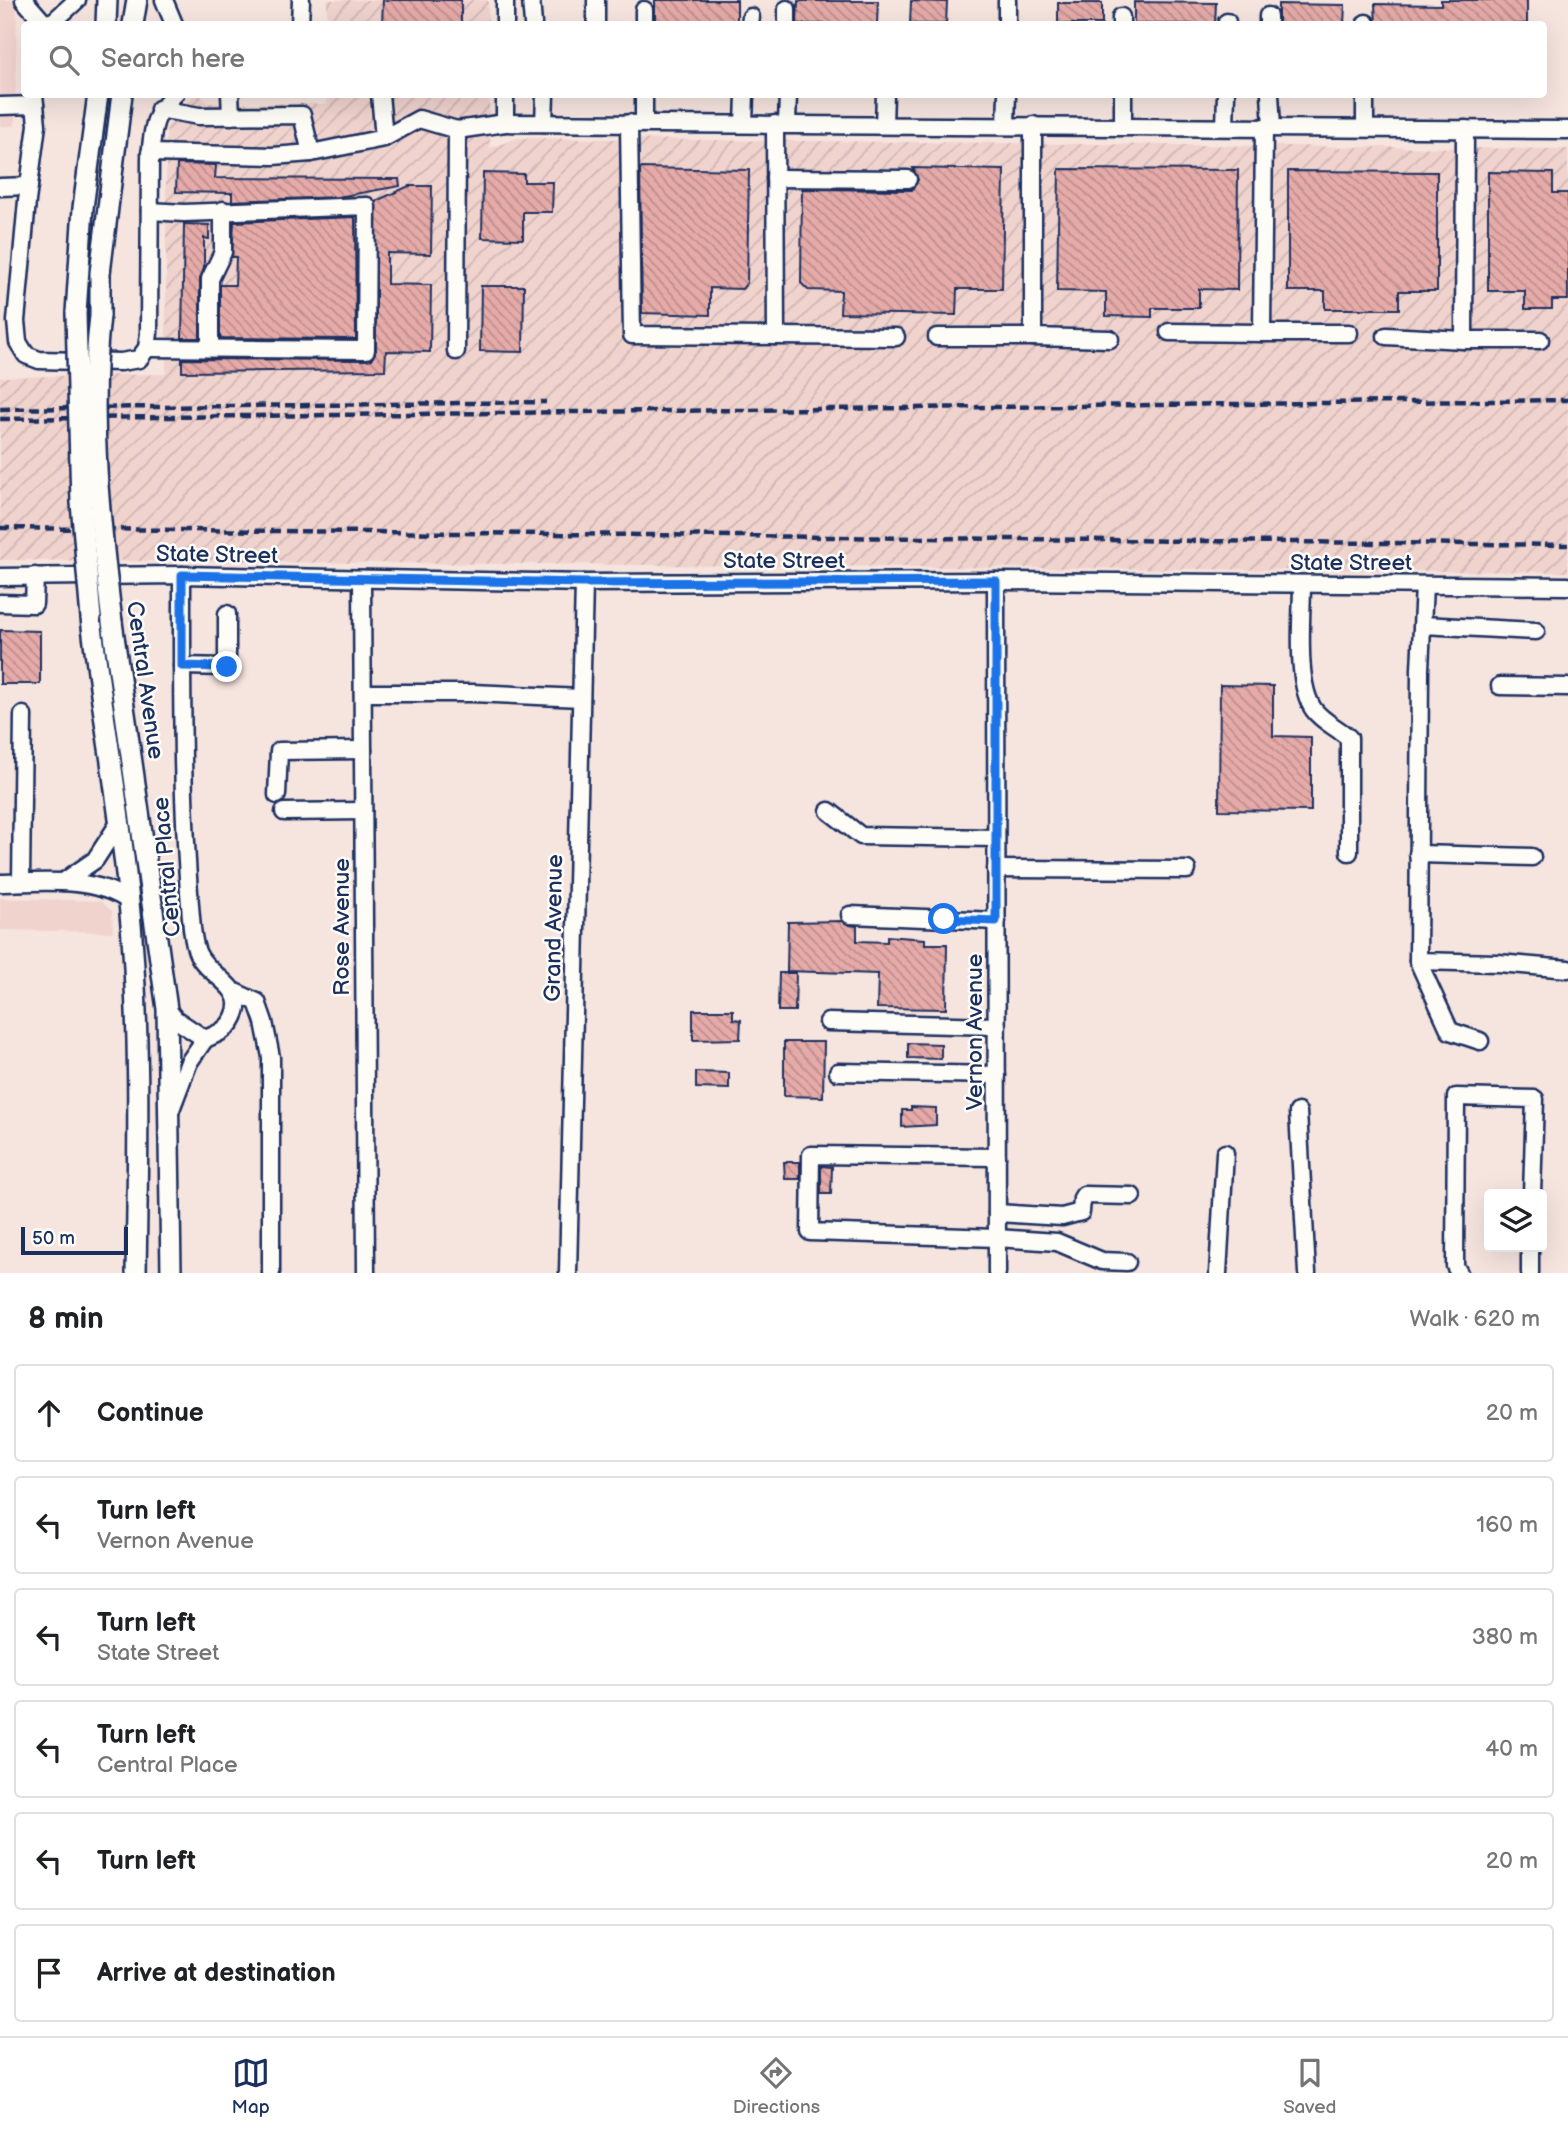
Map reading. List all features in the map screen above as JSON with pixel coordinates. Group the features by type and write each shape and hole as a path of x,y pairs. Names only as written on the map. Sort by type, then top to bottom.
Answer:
{"main road":[{"path":"106,21 107,0"},
{"path":"134,21 137,0"},
{"name":"Central Avenue","path":"97,98 83,208 76,313 81,503 91,618 129,901 136,1001 139,1110 136,1273"},
{"name":"Central Avenue","path":"122,98 100,273 100,316 95,356 97,497 167,1009 171,1273"}],"street":[{"path":"24,0 50,21"},
{"path":"54,21 76,0"},
{"path":"164,0 173,21"},
{"path":"300,21 301,0"},
{"path":"505,0 505,21"},
{"path":"531,0 533,21"},
{"path":"596,0 596,21"},
{"path":"1007,0 1007,21"},
{"path":"0,106 34,100 37,125 16,321 18,342 26,355 39,360 121,362 139,359 147,348 152,131 159,109 171,98"},
{"path":"230,98 231,116"},
{"path":"380,98 384,138"},
{"path":"505,98 505,122"},
{"path":"544,123 545,98"},
{"path":"643,98 636,123 632,335 896,337"},
{"path":"744,124 745,98"},
{"path":"776,337 775,178 781,124 787,98"},
{"path":"884,124 885,98"},
{"path":"1006,125 1007,98"},
{"path":"1123,98 1123,126"},
{"path":"1225,127 1226,98"},
{"path":"1262,333 1270,98"},
{"path":"1365,128 1366,98"},
{"path":"159,109 200,116 302,115 311,153"},
{"path":"150,153 273,156 311,153 384,138 419,119 457,130 505,122 1568,130"},
{"path":"1033,125 1033,337"},
{"path":"1464,340 1465,129"},
{"path":"456,351 457,130"},
{"path":"775,178 908,178"},
{"path":"0,187 29,186"},
{"path":"147,348 366,350 367,206 150,212"},
{"path":"210,348 210,279 223,252 223,210"},
{"path":"1168,332 1349,333"},
{"path":"1386,336 1540,340"},
{"path":"937,337 1111,339"},
{"name":"State Street","path":"0,577 182,575 584,583 996,581 1568,586"},
{"name":"Central Place","path":"182,575 182,786 192,930 198,954 204,963 233,991 257,1002 264,1022 271,1057 271,1273"},
{"path":"0,603 34,604 35,576"},
{"name":"Rose Avenue","path":"362,580 366,1273"},
{"name":"Vernon Avenue","path":"996,581 997,1273"},
{"name":"Grand Avenue","path":"568,1273 584,583"},
{"path":"1302,584 1301,662 1305,685 1313,709 1349,738 1349,852"},
{"path":"1424,585 1418,961 1450,1031 1480,1041"},
{"path":"182,666 227,667 227,614"},
{"path":"1423,625 1536,631"},
{"path":"1500,686 1568,687"},
{"path":"363,693 472,693 582,698"},
{"path":"21,882 23,715"},
{"path":"277,795 279,751 363,750"},
{"path":"829,810 860,836 996,838"},
{"path":"284,812 363,811"},
{"path":"63,882 95,860 119,823"},
{"path":"1418,854 1532,857"},
{"path":"996,869 1187,870"},
{"path":"0,883 63,882 114,891 129,901"},
{"path":"850,915 996,921"},
{"path":"1418,961 1568,969"},
{"path":"170,1113 189,1062 205,1039 222,1032 232,1022 237,1012 238,1000 233,991"},
{"path":"167,1009 175,1019 205,1039"},
{"path":"828,1022 997,1026"},
{"path":"838,1072 997,1075"},
{"path":"1459,1273 1455,1266 1456,1097 1535,1099 1532,1189"},
{"path":"1298,1112 1307,1273"},
{"path":"1218,1273 1225,1153"},
{"path":"997,1157 811,1155 810,1232 1057,1242 1102,1261 1128,1262"},
{"path":"997,1213 1062,1217 1081,1212 1084,1195 1132,1196"},
{"path":"1039,1241 1041,1216"},
{"path":"1530,1252 1530,1273"}],"shaded area":[{"path":"0,0 29,0 17,9 15,126 0,126"},
{"path":"327,0 488,0 488,21 327,21"},
{"path":"191,98 203,98 208,103 326,104 327,98 489,98 490,148 518,138 1568,149 1568,572 0,560 0,377 166,374 166,128"},
{"path":"0,898 100,901 112,911 113,932 0,930"}],"building":[{"path":"383,0 461,0 461,21 382,21"},
{"path":"655,0 737,0 737,21 655,21"},
{"path":"1441,0 1527,0 1527,21 1376,21 1375,4 1441,5"},
{"path":"798,1 878,1 877,21 797,21"},
{"path":"911,1 947,2 946,21 910,21"},
{"path":"1134,2 1216,3 1215,21 1134,21"},
{"path":"1058,3 1102,3 1102,21 1058,21"},
{"path":"1278,4 1345,5 1344,21 1278,21"},
{"path":"177,164 216,165 215,178 399,179 400,186 338,197 232,201 232,193 176,192"},
{"path":"640,168 749,170 747,283 742,289 710,288 710,315 642,313"},
{"path":"913,168 1004,170 1002,289 957,289 956,315 840,313 841,291 808,290 801,283 802,189 912,190 918,180"},
{"path":"1059,169 1238,170 1237,290 1199,289 1199,308 1152,308 1152,317 1106,316 1106,292 1057,291"},
{"path":"1288,171 1437,172 1437,291 1399,291 1399,309 1325,309 1325,291 1288,291"},
{"path":"1488,172 1553,173 1553,193 1568,193 1568,300 1552,300 1552,309 1525,309 1525,291 1488,291"},
{"path":"483,173 524,174 524,182 553,182 552,212 523,212 523,239 482,238"},
{"path":"409,186 432,186 431,254 387,253 387,284 431,285 430,352 386,351 385,370 182,372 182,359 372,359 376,350 376,201"},
{"path":"355,217 356,339 220,338 220,285 235,285 236,257 232,257 234,222"},
{"path":"184,224 209,225 209,239 204,238 204,268 200,279 200,338 182,338"},
{"path":"481,286 524,286 523,352 480,351"},
{"path":"0,630 40,631 40,684 0,684"},
{"path":"1220,685 1273,686 1273,736 1311,737 1311,811 1219,810"},
{"path":"842,921 857,926 857,941 887,942 887,936 925,939 925,944 947,944 946,1009 877,1008 878,974 787,971 788,922"},
{"path":"779,973 796,973 795,1011 778,1011"},
{"path":"693,1010 733,1010 733,1019 741,1020 740,1039 693,1040"},
{"path":"784,1042 824,1042 823,1097 784,1096"},
{"path":"908,1043 941,1044 941,1059 908,1058"},
{"path":"696,1072 729,1073 729,1089 696,1088"},
{"path":"911,1107 936,1108 936,1125 902,1127 902,1110 911,1110"},
{"path":"784,1162 800,1162 800,1179 785,1179"},
{"path":"821,1166 832,1167 831,1194 821,1194"}],"railway":[{"path":"0,419 1568,400"},
{"path":"0,409 546,402"},
{"path":"0,528 1568,545"}],"route":[{"path":"227,667 182,666 182,575 584,583 996,581 996,921 944,919"}]}
